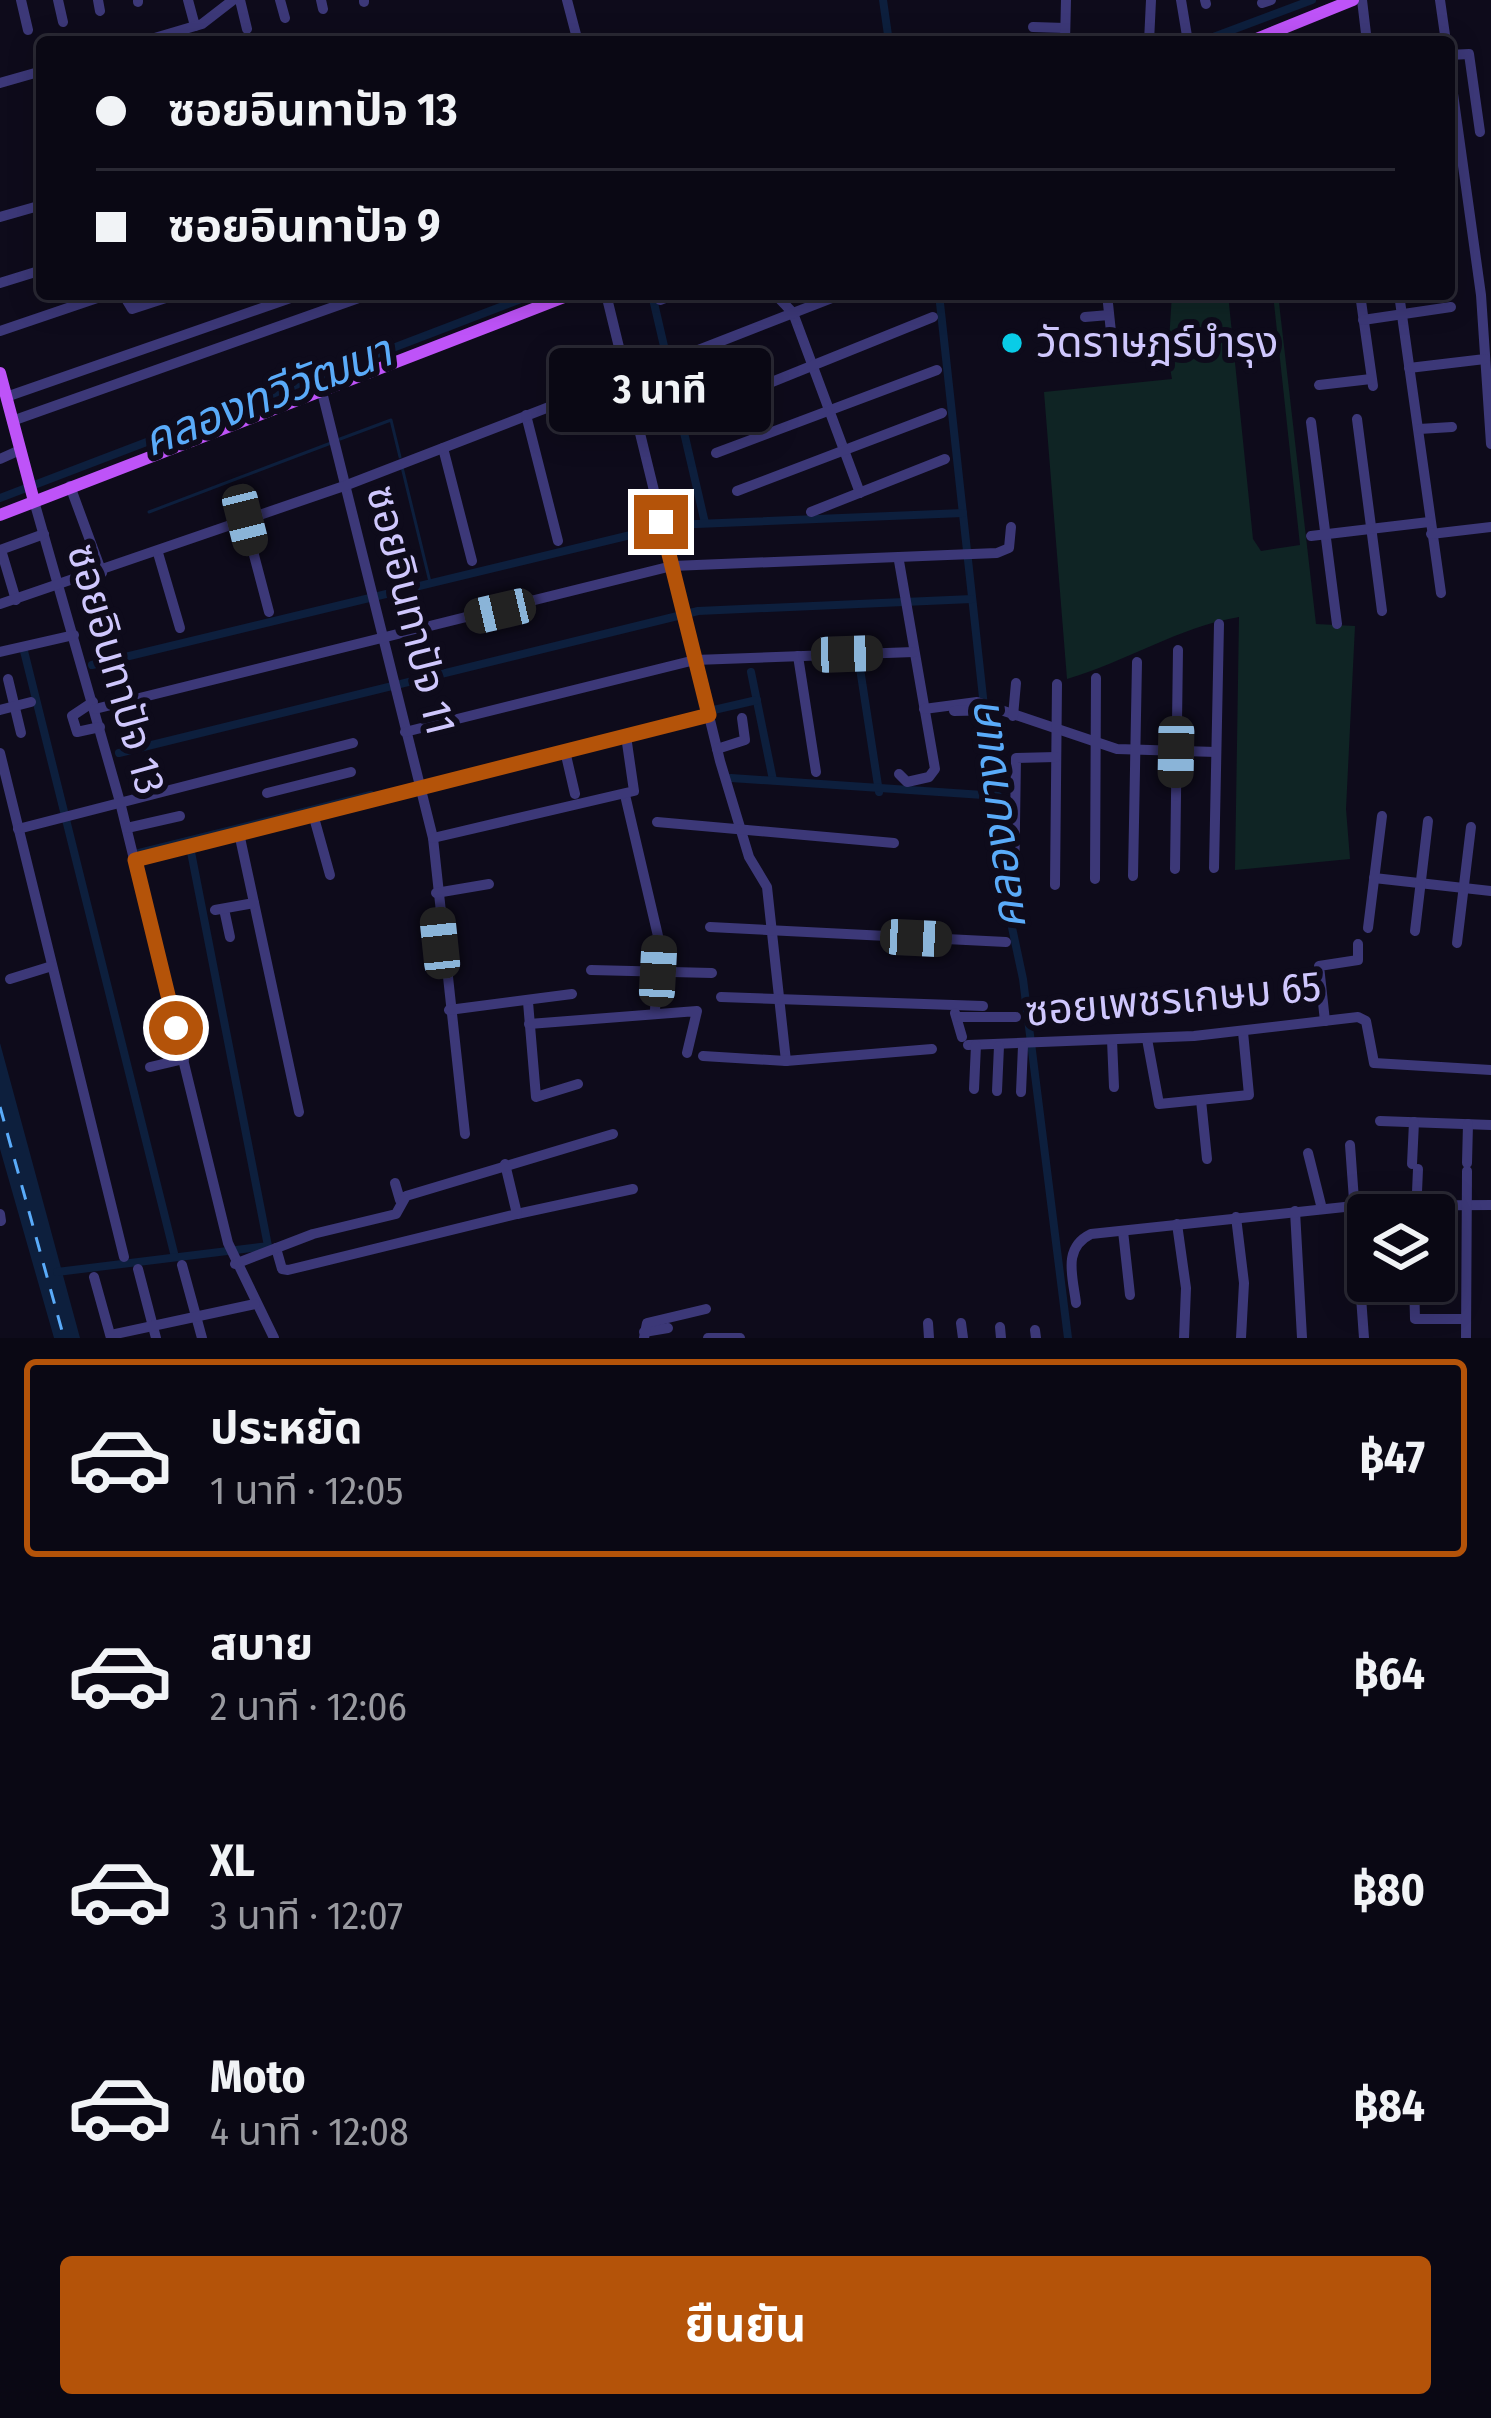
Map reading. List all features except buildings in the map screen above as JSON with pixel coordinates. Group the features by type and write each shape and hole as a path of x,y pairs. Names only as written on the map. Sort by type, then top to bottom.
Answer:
{"main road":[{"path":"1262,36 1330,4 1358,0"},
{"path":"0,515 33,496 556,300"},
{"path":"0,373 8,419 33,496"}],"street":[{"path":"21,0 28,30"},
{"path":"58,0 63,22"},
{"path":"188,0 195,26"},
{"path":"161,36 195,26 236,0 247,29"},
{"path":"280,0 285,18"},
{"path":"568,0 577,36"},
{"path":"1033,27 1065,35 1066,0"},
{"path":"1149,36 1150,0"},
{"path":"1180,0 1186,36"},
{"path":"1358,0 1366,36"},
{"path":"1440,0 1445,36"},
{"path":"1455,54 1471,58 1485,131 1465,135"},
{"path":"0,83 36,72"},
{"path":"1455,106 1488,334 1491,444"},
{"path":"0,218 36,207"},
{"path":"0,283 36,272"},
{"path":"0,331 91,300"},
{"path":"127,300 132,309 160,300"},
{"path":"6,397 285,300"},
{"path":"8,419 353,300"},
{"path":"607,300 717,749 740,830 766,887 786,1061"},
{"path":"783,300 793,314 860,493"},
{"path":"683,356 827,300"},
{"path":"1108,300 1112,332"},
{"path":"1319,385 1372,382 1361,300"},
{"path":"1400,300 1441,592"},
{"path":"1364,320 1451,307"},
{"path":"1085,317 1109,315"},
{"path":"705,409 933,317"},
{"path":"1409,368 1486,359"},
{"path":"716,453 937,370"},
{"path":"0,604 102,573 346,485 624,378"},
{"name":"ซอยอินทาปัจ 11","path":"321,388 433,838 465,1134"},
{"path":"737,491 942,413"},
{"path":"526,416 558,541"},
{"path":"1357,419 1382,611"},
{"path":"1312,422 1337,624"},
{"path":"1418,429 1452,427"},
{"path":"443,448 472,561"},
{"path":"0,459 20,450"},
{"path":"811,512 945,459"},
{"path":"70,485 102,573"},
{"name":"ซอยอินทาปัจ 13","path":"33,496 127,828 233,1258 274,1338"},
{"path":"245,520 268,612"},
{"path":"100,727 73,728 72,716 94,706 672,566 965,556 1009,548 1011,527"},
{"path":"1311,536 1373,528 1491,527"},
{"path":"16,600 1,550 44,534"},
{"path":"158,553 180,628"},
{"path":"899,561 934,772 907,782 899,774"},
{"path":"1214,868 1219,624"},
{"path":"0,652 74,635"},
{"path":"1174,869 1178,650"},
{"path":"405,732 695,660 914,652"},
{"path":"798,656 816,772"},
{"path":"1133,876 1137,662"},
{"path":"1095,879 1096,678"},
{"path":"8,679 21,734"},
{"path":"1013,716 1016,682"},
{"path":"1055,885 1057,684"},
{"path":"0,710 32,702"},
{"path":"925,712 986,708 1096,745 1137,751 1216,752"},
{"path":"135,860 418,781 565,751 708,710"},
{"path":"717,749 745,740 742,718"},
{"path":"433,838 625,794 637,787 626,736"},
{"path":"18,829 353,743"},
{"path":"565,751 575,794"},
{"path":"0,753 124,1257"},
{"path":"304,755 310,782"},
{"path":"1014,890 1016,758 1056,757"},
{"path":"267,794 351,772"},
{"path":"625,794 658,937 655,1011"},
{"path":"313,814 330,875"},
{"path":"1368,928 1382,815"},
{"path":"127,828 180,816"},
{"path":"1415,931 1427,821"},
{"path":"657,822 894,844"},
{"path":"1457,943 1471,827"},
{"path":"239,833 299,1112"},
{"path":"1374,878 1491,891"},
{"path":"436,893 489,884"},
{"path":"230,937 219,909 254,903"},
{"path":"710,927 1006,942"},
{"path":"1324,1021 1319,966 1358,960 1358,944"},
{"path":"10,979 52,966"},
{"path":"591,970 712,973"},
{"path":"449,1010 572,994"},
{"path":"721,997 983,1006"},
{"path":"528,1002 536,1096 578,1084"},
{"path":"951,1004 968,1042 974,1089"},
{"path":"530,1024 655,1011 700,1012 688,1053"},
{"path":"958,1017 1016,1017"},
{"name":"ซอยเพชรเกษม 65","path":"968,1042 999,1046 1148,1039 1364,1020 1374,1063 1491,1070"},
{"path":"1148,1039 1157,1102 1201,1100 1249,1095 1244,1032"},
{"path":"1112,1040 1114,1087"},
{"path":"1021,1092 1027,1045"},
{"path":"997,1090 999,1046"},
{"path":"704,1056 786,1061 932,1049"},
{"path":"150,1067 184,1059"},
{"path":"1201,1100 1208,1159"},
{"path":"1380,1121 1491,1124"},
{"path":"1414,1122 1416,1194"},
{"path":"1466,1338 1468,1124"},
{"path":"400,1200 613,1134"},
{"path":"1350,1145 1353,1194"},
{"path":"1308,1153 1322,1209"},
{"path":"505,1164 517,1214"},
{"path":"233,1258 396,1214 400,1200 395,1183"},
{"path":"276,1248 288,1270 633,1189"},
{"path":"1455,1206 1491,1204"},
{"path":"1076,1303 1071,1264 1075,1244 1091,1234 1347,1207"},
{"path":"1295,1211 1303,1338"},
{"path":"1236,1217 1244,1283 1240,1338"},
{"path":"1177,1223 1186,1288 1184,1338"},
{"path":"1123,1231 1130,1295"},
{"path":"182,1265 202,1338"},
{"path":"137,1269 155,1332"},
{"path":"94,1277 111,1336 155,1332 252,1298"},
{"path":"1361,1302 1364,1338"},
{"path":"1413,1302 1413,1317 1466,1319"},
{"path":"644,1335 647,1323 706,1309"},
{"path":"1435,1319 1436,1338"},
{"path":"928,1323 929,1338"},
{"path":"961,1323 963,1338"},
{"path":"644,1335 668,1328"},
{"path":"708,1338 740,1338"}],"green space":[{"path":"1172,300 1229,300 1253,539 1261,551 1300,545 1274,300 1279,300 1316,624 1355,626 1346,809 1350,859 1235,870 1239,617 1195,629 1067,679 1044,392 1172,379 1168,357"}],"water":[{"path":"0,1043 80,1338 54,1338 0,1149"}],"waterway":[{"name":"คลองบางแค","path":"883,0 888,36"},
{"name":"คลองทวีวัฒนา","path":"1216,36 1312,0"},
{"name":"คลองทวีวัฒนา","path":"0,498 518,300"},
{"name":"คลองบางแค","path":"940,300 1004,890 1023,979 1068,1338"},
{"path":"654,303 705,523"},
{"path":"340,439 391,420 400,457"},
{"path":"149,512 331,443"},
{"path":"402,467 430,582"},
{"path":"92,665 672,525 963,513"},
{"path":"119,753 698,611 972,599"},
{"path":"24,651 175,1257"},
{"path":"859,662 879,792"},
{"path":"751,672 773,780"},
{"path":"705,712 757,700"},
{"path":"731,778 998,796"},
{"path":"139,853 371,795"},
{"path":"57,1272 268,1246 191,852"}],"ferry route":[{"path":"0,1107 64,1338"}],"place":[{"name":"วัดราษฎร์บำรุง","path":"1012,343"}],"route":[{"path":"176,1028 135,860 709,715 661,522"}]}
